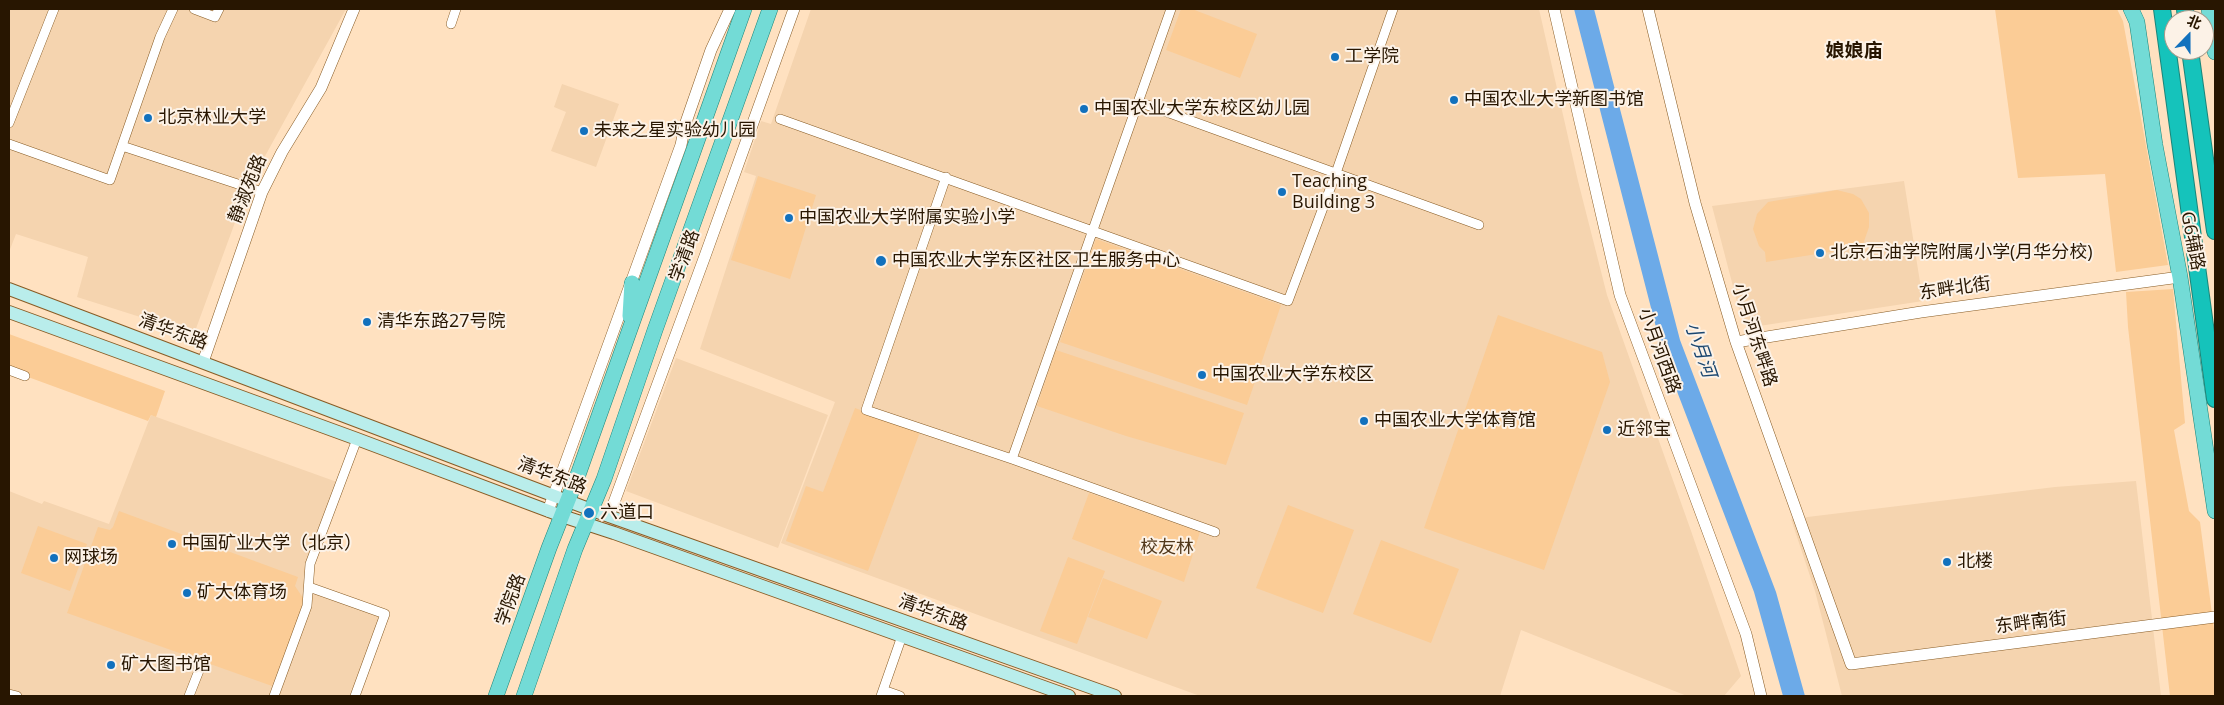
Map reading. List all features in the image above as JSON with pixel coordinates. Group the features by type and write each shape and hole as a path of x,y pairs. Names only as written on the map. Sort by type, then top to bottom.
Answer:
{"highway":[{"path":"2157,9 2164,40"},
{"path":"2162,9 2164,25"},
{"path":"2168,60 2215,399"},
{"path":"2191,60 2215,230"}],"main road":[{"name":"学清路","path":"568,500 744,9"},
{"name":"学清路","path":"589,516 770,9"},
{"name":"G6辅路","path":"2131,9 2136,22 2155,145 2180,277 2215,511"},
{"path":"2209,9 2215,52"},
{"path":"631,325 630,302 632,283"},
{"name":"清华东路","path":"9,289 568,500 589,516 902,636 1069,696"},
{"name":"清华东路","path":"9,312 357,439 555,514 609,516 1115,696"},
{"path":"184,375 203,362 208,384"},
{"name":"学院路","path":"496,696 555,514 568,500"},
{"path":"524,696 589,516"}],"street":[{"path":"9,123 54,9"},
{"path":"9,144 110,180 160,37 173,9"},
{"path":"194,9 215,17 218,9"},
{"name":"静淑苑路","path":"203,362 262,192 282,152 321,88 354,9"},
{"path":"451,24 456,9"},
{"path":"555,514 553,495 632,283 681,145 685,125 708,59 730,9"},
{"name":"学清路","path":"609,516 706,256 794,9"},
{"path":"1012,460 1171,9"},
{"path":"780,118 1288,301 1336,173 1393,9"},
{"name":"小月河西路","path":"1554,9 1620,295 1746,634 1761,696"},
{"name":"小月河东畔路","path":"1648,9 1695,203 1736,342 1851,664"},
{"path":"1138,102 1479,225"},
{"path":"122,146 262,192"},
{"path":"946,177 866,410 1216,532"},
{"name":"东畔北街","path":"1736,342 1921,312 2180,277"},
{"path":"9,370 25,376"},
{"path":"274,696 307,606 310,564 357,439"},
{"path":"309,587 386,614 355,696"},
{"name":"东畔南街","path":"1851,664 2215,617"},
{"path":"900,696 882,693 902,636"},
{"path":"189,696 200,668"},
{"path":"9,694 16,696"}],"shaded area":[{"name":"北京林业大学","path":"9,9 346,9 248,187 194,334 77,297 88,257 16,234 9,252"},
{"name":"中国农业大学东校区","path":"811,9 1539,9 1578,181 1607,295 1741,676 1724,696 1687,696 1521,630 1500,696 1200,696 781,543 835,402 700,349 756,176 744,172 761,121 771,124"},
{"name":"未来之星实验幼儿园","path":"562,84 619,104 596,167 551,151 566,112 554,107"},
{"name":"北京石油学院附属小学(月华分校)","path":"1904,181 1923,301 1759,326 1741,317 1712,206"},
{"path":"676,358 828,415 778,548 626,491"},
{"name":"中国矿业大学（北京）","path":"151,415 337,482 310,564 309,587 385,614 355,696 9,696 9,491 42,504 44,501 109,524"},
{"path":"2136,481 2161,696 1842,696 1815,591 1791,519 2055,487"}],"green space":[{"path":"1181,9 1192,9 1257,34 1240,78 1166,50"},
{"path":"1995,9 2117,9 2123,21 2168,265 2116,272 2105,174 2018,178"},
{"path":"758,176 816,195 790,279 731,260"},
{"path":"1837,190 1853,194 1861,199 1869,213 1869,227 1862,247 1766,262 1765,252 1759,246 1753,229 1757,214 1768,202"},
{"path":"1096,239 1281,305 1247,405 1060,342"},
{"path":"2173,289 2185,423 2174,430 2189,511 2200,522 2215,637 2215,696 2170,696 2128,327 2126,292"},
{"path":"1498,315 1602,352 1610,382 1544,570 1424,528"},
{"path":"9,334 165,391 156,417 151,415 148,421 9,370"},
{"path":"1056,350 1244,413 1226,465 1126,436 1037,406"},
{"path":"855,408 920,432 868,571 786,541 806,486 823,492"},
{"name":"校友林","path":"1089,493 1200,532 1184,582 1072,539"},
{"path":"1288,505 1354,530 1323,613 1256,588"},
{"name":"矿大体育场","path":"119,511 298,577 295,586 305,601 272,686 67,613 98,527 110,530"},
{"name":"网球场","path":"38,526 87,544 70,591 21,573"},
{"path":"1381,540 1459,569 1431,643 1353,614"},
{"path":"1068,557 1105,571 1077,644 1040,631"},
{"path":"1103,578 1162,601 1147,639 1088,617"}],"water":[{"path":"1574,9 1594,9 1680,340 1776,592 1805,696 1783,696 1754,592 1678,394 1658,335"}],"place":[{"name":"工学院","path":"1335,57"},
{"name":"中国农业大学新图书馆","path":"1454,100"},
{"name":"中国农业大学东校区幼儿园","path":"1084,109"},
{"name":"北京林业大学","path":"148,118"},
{"name":"未来之星实验幼儿园","path":"584,131"},
{"name":"Teaching Building 3","path":"1282,192"},
{"name":"中国农业大学附属实验小学","path":"789,218"},
{"name":"北京石油学院附属小学(月华分校)","path":"1820,253"},
{"name":"中国农业大学东区社区卫生服务中心","path":"881,261"},
{"name":"清华东路27号院","path":"367,322"},
{"name":"中国农业大学东校区","path":"1202,375"},
{"name":"中国农业大学体育馆","path":"1364,421"},
{"name":"近邻宝","path":"1607,430"},
{"name":"六道口","path":"589,513"},
{"name":"中国矿业大学（北京）","path":"172,544"},
{"name":"网球场","path":"54,558"},
{"name":"北楼","path":"1947,562"},
{"name":"矿大体育场","path":"187,593"},
{"name":"矿大图书馆","path":"111,665"}],"district":[{"name":"娘娘庙","path":"1854,52"}],"water label":[{"name":"小月河","path":"1700,350"}]}
